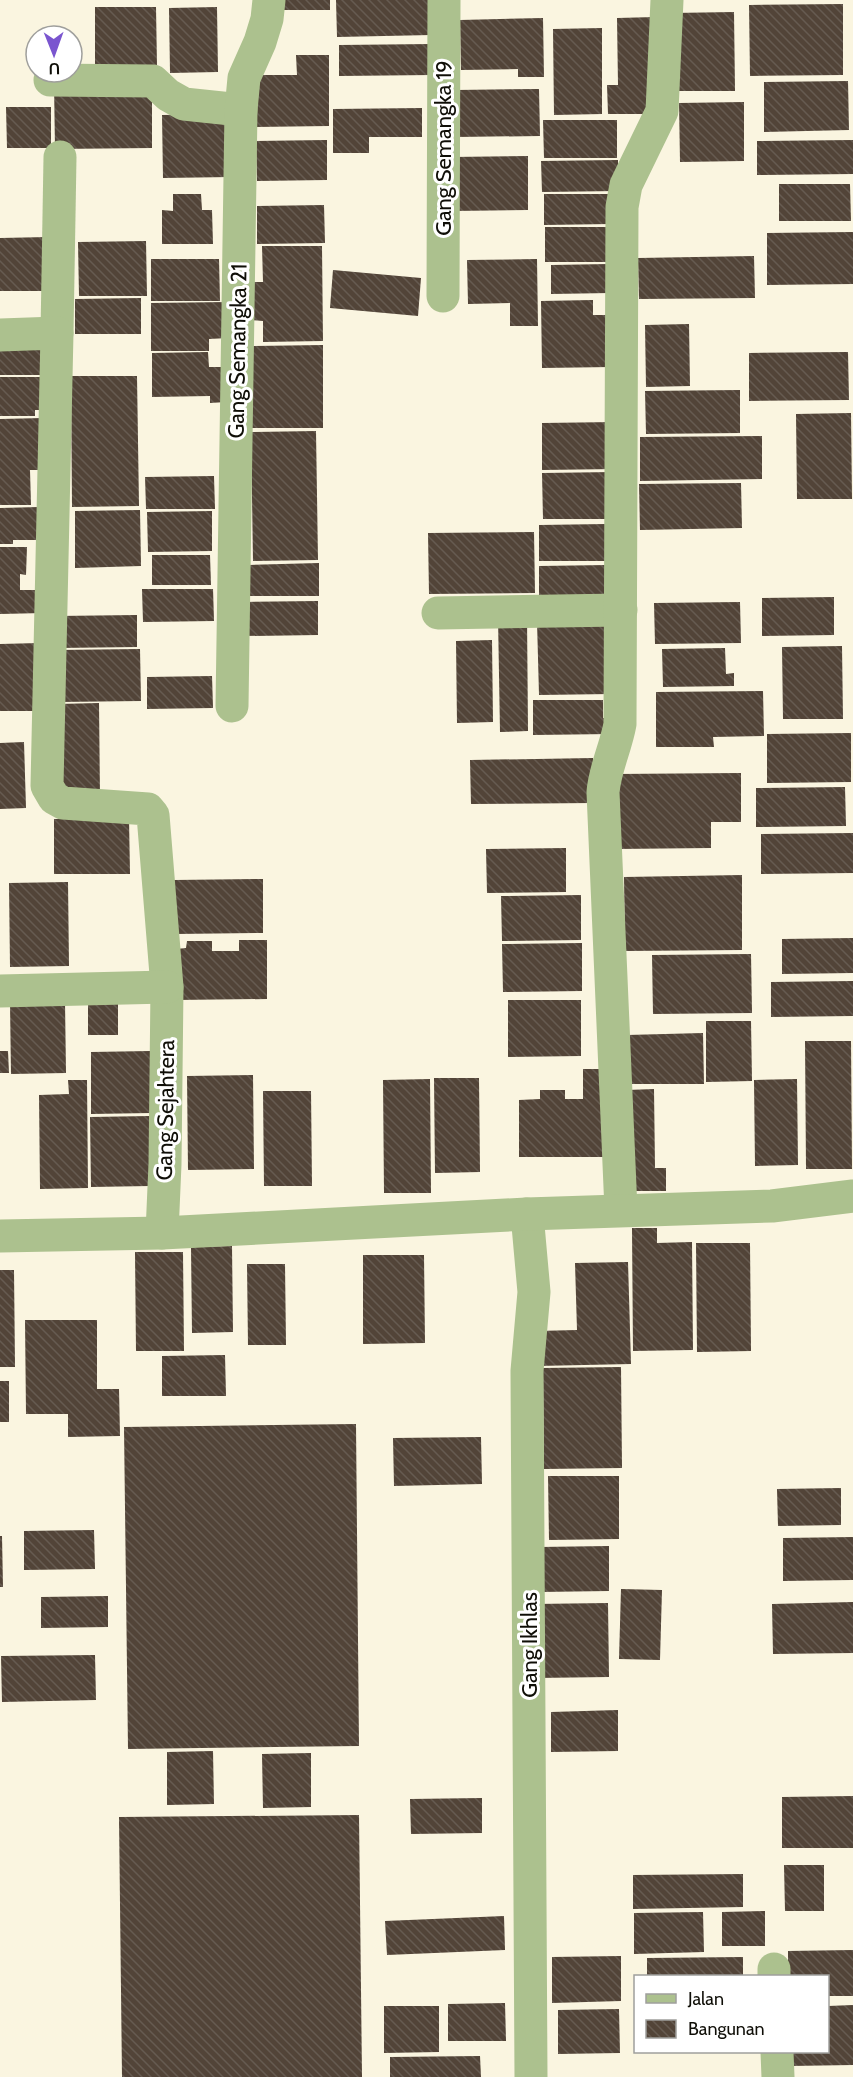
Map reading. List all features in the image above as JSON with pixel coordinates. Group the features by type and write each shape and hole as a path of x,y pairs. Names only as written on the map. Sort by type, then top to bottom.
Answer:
{"street":[{"name":"Gang Semangka 21","path":"232,706 241,110 244,78 260,42 267,20 269,0"},
{"name":"Gang Semangka 19","path":"443,296 444,0"},
{"path":"621,1210 603,792 607,768 618,738 620,724 622,207 626,185 662,111 667,0"},
{"path":"84,80 153,81 184,104 241,110"},
{"path":"0,335 57,333 60,157"},
{"name":"Gang Sejahtera","path":"57,333 47,786 54,798 63,802 148,809 152,812 167,987 162,1233"},
{"path":"438,613 621,610"},
{"path":"0,991 167,987"},
{"path":"0,1236 162,1233 526,1214 772,1206 853,1196"},
{"name":"Gang Ikhlas","path":"526,1214 534,1292 527,1371 531,2077"},
{"path":"777,2053 778,2077"}],"building":[{"path":"277,0 330,0 330,10 277,10"},
{"path":"336,0 430,0 431,35 337,37"},
{"path":"843,4 843,75 750,76 749,5"},
{"path":"95,7 156,7 157,66 95,66"},
{"path":"217,7 218,72 170,73 169,8"},
{"path":"734,12 735,91 674,91 672,13"},
{"path":"655,17 657,114 608,114 607,85 618,85 617,18"},
{"path":"543,18 544,77 518,77 518,69 461,70 460,20"},
{"path":"602,28 602,114 554,115 553,29"},
{"path":"432,44 432,75 339,76 339,45"},
{"path":"296,55 329,55 329,126 255,127 254,75 297,75"},
{"path":"848,81 849,130 764,132 764,82"},
{"path":"152,82 152,148 55,149 54,84"},
{"path":"539,89 540,136 456,137 456,90"},
{"path":"744,102 744,161 680,162 679,103"},
{"path":"6,107 51,107 51,148 7,148"},
{"path":"422,108 422,137 369,137 369,153 333,153 333,109"},
{"path":"231,114 231,177 163,178 162,115"},
{"path":"543,120 617,120 617,158 544,158"},
{"path":"327,140 327,180 257,181 256,141"},
{"path":"853,140 853,174 757,175 757,141"},
{"path":"528,156 528,210 452,211 451,157"},
{"path":"618,160 618,191 542,192 541,161"},
{"path":"779,184 850,184 851,221 779,221"},
{"path":"173,194 201,194 202,210 212,210 213,244 162,244 162,210 173,211"},
{"path":"544,194 611,194 611,224 544,225"},
{"path":"324,205 325,243 257,244 257,206"},
{"path":"545,227 611,227 611,262 545,262"},
{"path":"853,232 853,284 767,285 767,233"},
{"path":"48,237 49,291 0,291 0,238"},
{"path":"146,241 147,296 79,296 78,242"},
{"path":"262,246 322,246 323,341 263,342 263,321 250,320 250,282 263,282"},
{"path":"754,256 755,298 639,299 638,258"},
{"path":"151,259 219,259 220,301 151,301"},
{"path":"537,259 538,326 510,326 510,303 468,304 467,260"},
{"path":"609,264 610,293 551,294 551,265"},
{"path":"333,270 421,278 418,316 330,308"},
{"path":"141,298 141,334 75,334 75,299"},
{"path":"593,300 593,315 611,315 611,367 542,368 541,301"},
{"path":"227,302 228,338 209,339 209,351 151,351 151,303"},
{"path":"689,324 690,386 646,387 645,325"},
{"path":"42,340 42,375 0,375 0,341"},
{"path":"323,345 323,428 248,428 248,346"},
{"path":"208,352 209,367 225,367 226,402 210,403 210,396 152,397 152,353"},
{"path":"848,352 849,400 749,401 749,353"},
{"path":"71,376 137,376 139,506 72,507"},
{"path":"0,377 42,377 42,410 35,410 35,416 0,416"},
{"path":"740,390 740,433 646,434 645,391"},
{"path":"851,413 852,499 797,499 796,414"},
{"path":"43,418 43,470 30,470 31,505 0,505 0,419"},
{"path":"615,422 616,469 542,470 542,423"},
{"path":"316,431 318,560 253,561 251,432"},
{"path":"762,436 762,479 640,481 640,437"},
{"path":"614,472 615,519 543,519 542,473"},
{"path":"214,476 215,509 146,509 145,477"},
{"path":"741,483 742,528 640,530 639,484"},
{"path":"39,507 39,540 13,540 13,544 0,544 0,508"},
{"path":"140,510 141,566 75,568 75,511"},
{"path":"212,511 212,551 148,552 147,512"},
{"path":"606,524 607,561 539,561 539,525"},
{"path":"534,532 535,593 429,594 428,533"},
{"path":"0,547 27,547 26,575 20,574 20,590 44,590 44,613 0,614"},
{"path":"152,555 210,555 211,585 152,585"},
{"path":"319,563 319,596 249,596 249,565"},
{"path":"607,565 607,602 539,602 539,566"},
{"path":"142,589 213,589 214,621 143,622"},
{"path":"834,597 834,635 762,636 762,598"},
{"path":"318,601 318,635 245,636 244,602"},
{"path":"740,602 741,643 655,644 654,603"},
{"path":"137,615 137,647 58,648 57,616"},
{"path":"498,617 527,617 528,731 500,732"},
{"path":"611,620 611,694 539,695 537,621"},
{"path":"492,640 493,722 457,723 456,641"},
{"path":"39,643 40,711 0,711 0,644"},
{"path":"842,646 843,719 783,719 782,647"},
{"path":"725,648 726,674 734,673 734,686 663,687 662,649"},
{"path":"140,649 141,701 59,702 58,650"},
{"path":"212,676 213,708 147,709 147,677"},
{"path":"763,691 764,736 713,737 714,747 656,747 656,692"},
{"path":"533,700 603,700 603,718 610,718 611,734 533,735"},
{"path":"99,703 100,798 59,799 58,704"},
{"path":"851,733 851,782 767,783 767,734"},
{"path":"24,742 26,808 0,809 0,743"},
{"path":"593,758 593,803 471,804 470,760"},
{"path":"741,773 741,822 711,822 711,848 616,849 615,774"},
{"path":"845,787 846,826 756,827 756,788"},
{"path":"129,818 130,874 54,874 54,819"},
{"path":"853,833 853,873 761,874 761,834"},
{"path":"566,848 566,892 487,893 486,849"},
{"path":"742,875 742,950 625,951 624,877"},
{"path":"263,879 263,933 175,934 174,880"},
{"path":"68,882 69,966 10,967 9,883"},
{"path":"581,895 581,940 502,941 501,896"},
{"path":"853,938 853,973 782,974 782,939"},
{"path":"239,940 267,940 267,999 176,1000 176,949 186,948 187,941 212,941 212,951 239,951"},
{"path":"582,943 582,991 503,992 502,944"},
{"path":"751,954 752,1013 653,1014 652,955"},
{"path":"853,981 853,1016 771,1017 771,982"},
{"path":"508,1000 581,1000 581,1056 508,1057"},
{"path":"65,1002 66,1073 11,1074 10,1003"},
{"path":"88,1002 118,1002 118,1035 88,1035"},
{"path":"706,1021 751,1021 752,1081 706,1082"},
{"path":"703,1033 704,1084 628,1084 627,1035"},
{"path":"805,1041 851,1041 852,1169 806,1169"},
{"path":"0,1051 8,1051 9,1073 0,1073"},
{"path":"150,1051 151,1113 91,1114 91,1052"},
{"path":"583,1069 612,1069 613,1157 519,1157 519,1100 540,1099 540,1090 565,1090 565,1099 583,1099"},
{"path":"253,1075 254,1169 188,1170 187,1076"},
{"path":"434,1078 479,1078 480,1172 435,1173"},
{"path":"430,1079 431,1193 384,1193 383,1080"},
{"path":"797,1079 798,1165 755,1166 754,1080"},
{"path":"68,1080 87,1080 88,1188 40,1189 39,1095 69,1094"},
{"path":"654,1089 655,1168 666,1168 666,1191 628,1191 627,1090"},
{"path":"263,1091 311,1091 312,1186 264,1186"},
{"path":"150,1116 150,1186 91,1187 90,1117"},
{"path":"632,1228 657,1228 657,1243 692,1242 693,1350 633,1351"},
{"path":"696,1243 750,1243 751,1351 697,1352"},
{"path":"232,1246 233,1332 192,1333 191,1247"},
{"path":"135,1252 183,1252 184,1351 136,1351"},
{"path":"363,1255 424,1255 425,1343 363,1344"},
{"path":"628,1262 631,1364 537,1366 537,1331 577,1330 575,1263"},
{"path":"247,1264 285,1264 286,1345 248,1345"},
{"path":"0,1270 14,1270 15,1367 0,1367"},
{"path":"25,1320 97,1320 97,1389 119,1389 120,1436 68,1437 68,1414 26,1414"},
{"path":"225,1355 226,1396 162,1396 162,1356"},
{"path":"621,1367 622,1468 544,1469 543,1368"},
{"path":"0,1381 9,1381 9,1422 0,1422"},
{"path":"356,1424 359,1746 128,1749 124,1427"},
{"path":"481,1437 482,1484 394,1486 393,1438"},
{"path":"548,1476 619,1476 619,1539 549,1540"},
{"path":"841,1488 841,1525 778,1526 777,1489"},
{"path":"94,1530 95,1569 24,1570 24,1531"},
{"path":"0,1536 2,1536 3,1587 0,1587"},
{"path":"853,1537 853,1580 783,1581 783,1538"},
{"path":"609,1546 609,1591 540,1592 539,1547"},
{"path":"621,1589 662,1590 660,1660 619,1659"},
{"path":"108,1596 108,1627 41,1628 41,1597"},
{"path":"853,1602 853,1653 773,1654 772,1604"},
{"path":"608,1603 609,1677 535,1678 534,1604"},
{"path":"95,1655 96,1700 2,1702 1,1656"},
{"path":"618,1710 618,1751 551,1752 551,1712"},
{"path":"213,1751 214,1804 167,1805 167,1752"},
{"path":"311,1753 311,1807 263,1808 262,1754"},
{"path":"853,1796 853,1848 782,1848 782,1797"},
{"path":"482,1798 482,1833 411,1834 410,1799"},
{"path":"359,1815 362,2077 122,2077 119,1817"},
{"path":"784,1865 824,1865 824,1911 785,1911"},
{"path":"743,1874 743,1907 633,1909 633,1875"},
{"path":"765,1911 765,1946 722,1946 722,1912"},
{"path":"703,1912 704,1952 634,1954 634,1913"},
{"path":"504,1916 505,1950 387,1955 385,1921"},
{"path":"853,1950 853,1996 829,1996 829,1975 788,1975 788,1951"},
{"path":"621,1956 621,2001 552,2003 552,1957"},
{"path":"743,1957 743,1975 647,1975 647,1958"},
{"path":"505,2003 506,2041 448,2041 448,2004"},
{"path":"853,2005 853,2065 790,2066 790,2053 829,2053 829,2006"},
{"path":"384,2006 439,2006 439,2052 384,2053"},
{"path":"619,2009 620,2053 558,2054 558,2010"},
{"path":"480,2056 481,2077 390,2077 390,2057"}]}
